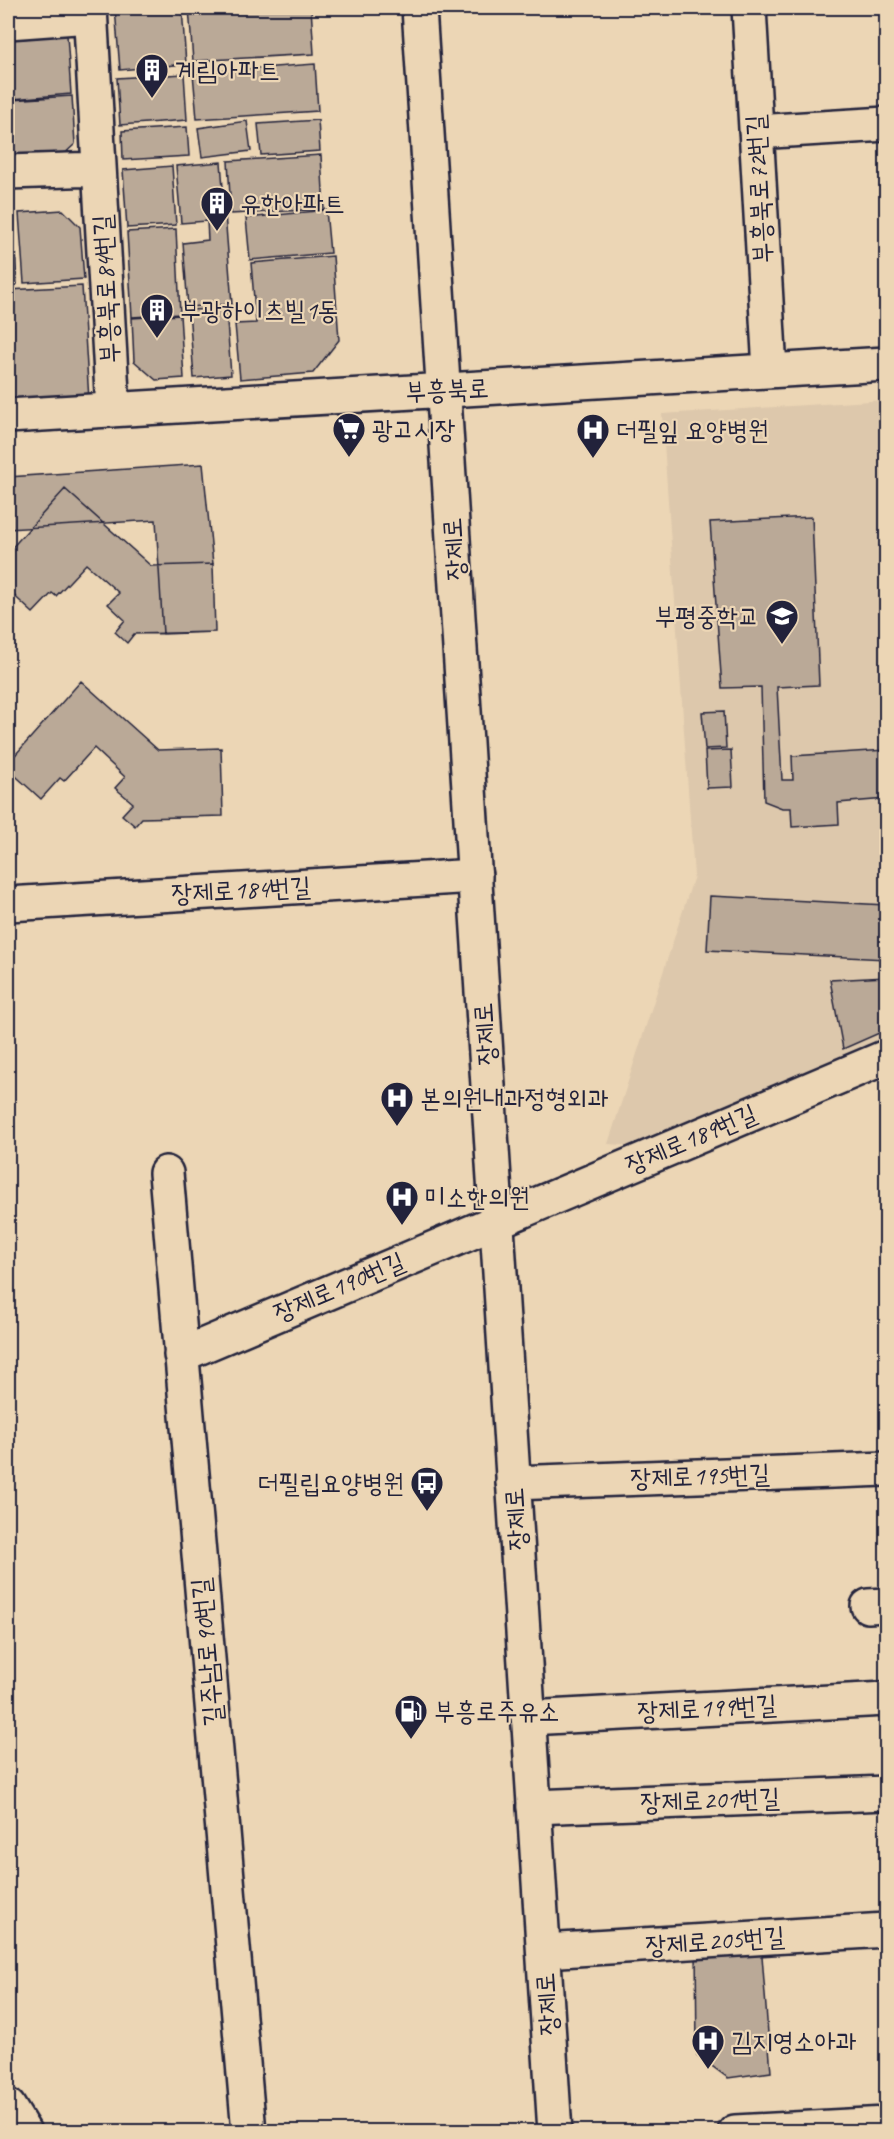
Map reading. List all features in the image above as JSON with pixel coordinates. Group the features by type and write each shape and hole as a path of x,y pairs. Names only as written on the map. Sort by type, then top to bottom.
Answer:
{"main road":[{"name":"장제로","path":"419,8 555,2132"},
{"name":"부흥북로72번길","path":"749,8 770,370"},
{"path":"8,22 90,12"},
{"name":"부흥북로84번길","path":"90,12 113,410"},
{"path":"756,132 886,124"},
{"path":"8,172 99,169"},
{"name":"부흥북로","path":"8,416 886,364"},
{"name":"장제로184번길","path":"8,904 475,876"},
{"name":"장제로189번길","path":"496,1220 886,1057"},
{"name":"길주남로90번길","path":"166,1173 249,2132"},
{"name":"장제로190번길","path":"181,1355 496,1220"},
{"name":"장제로195번길","path":"513,1483 886,1469"},
{"name":"장제로199번길","path":"528,1718 886,1699"},
{"name":"장제로201번길","path":"534,1808 886,1793"},
{"name":"장제로205번길","path":"544,1952 886,1930"},
{"path":"8,2106 24,2132"},
{"path":"735,2132 886,2124"}],"shaded area":[{"name":"부평중학교","path":"886,400 886,1037 637,1146 608,1144 694,876 662,414"}],"building":[{"path":"115,8 182,8 186,64 120,70"},
{"path":"189,8 311,8 314,54 193,61"},
{"path":"67,35 71,94 12,99 8,40"},
{"path":"315,64 318,111 197,119 193,73"},
{"name":"계림아파트","path":"184,74 187,120 120,125 117,78"},
{"path":"72,96 75,144 62,156 15,159 11,100"},
{"path":"318,120 320,151 261,155 258,124"},
{"path":"247,121 251,151 202,157 198,128"},
{"path":"187,127 189,156 123,160 122,131"},
{"path":"321,155 324,209 231,214 228,161"},
{"name":"유한아파트","path":"221,162 232,304 188,307 183,243 208,240 207,221 181,223 176,166"},
{"path":"172,166 176,225 127,228 123,170"},
{"path":"63,210 80,227 84,279 24,283 19,213"},
{"path":"326,210 330,253 250,260 246,218"},
{"path":"13,211 17,284 8,285 8,212"},
{"path":"176,229 180,314 132,317 127,232"},
{"path":"333,256 339,340 313,373 240,379 235,324 256,323 251,263"},
{"path":"82,286 89,400 8,405 8,290"},
{"path":"226,308 231,375 194,378 189,310"},
{"name":"부광하이츠빌1동","path":"180,315 184,378 156,380 134,361 132,318"},
{"path":"203,464 213,564 215,632 163,634 156,520 8,529 8,477"},
{"path":"65,489 151,566 213,564 215,632 134,634 127,643 115,632 125,620 108,604 119,593 86,564 56,596 52,593 33,613 8,590 8,552"},
{"path":"812,517 819,685 777,687 782,780 793,780 792,756 886,750 886,799 838,803 839,824 792,827 791,808 782,808 764,801 761,687 722,688 710,522"},
{"path":"81,681 158,750 221,748 223,816 142,818 135,826 122,815 133,803 115,788 125,777 94,748 64,781 60,778 41,799 8,769 8,763"},
{"path":"724,711 726,748 705,749 702,712"},
{"path":"731,750 733,787 707,788 705,751"},
{"path":"710,896 886,905 886,959 707,950"},
{"path":"886,977 886,1030 843,1049 830,980"},
{"path":"761,1943 771,2072 728,2078 697,2055 696,1946"}],"place":[{"name":"계림아파트","path":"152,99"},
{"name":"유한아파트","path":"217,232"},
{"name":"부광하이츠빌1동","path":"157,339"},
{"name":"광고시장","path":"349,458"},
{"name":"더필잎 요양병원","path":"593,459"},
{"name":"부평중학교","path":"782,645"},
{"name":"본의원내과정형외과","path":"397,1127"},
{"name":"미소한의원","path":"402,1226"},
{"name":"더필립요양병원","path":"427,1512"},
{"name":"부흥로주유소","path":"411,1740"},
{"name":"김지영소아과","path":"708,2070"}]}
